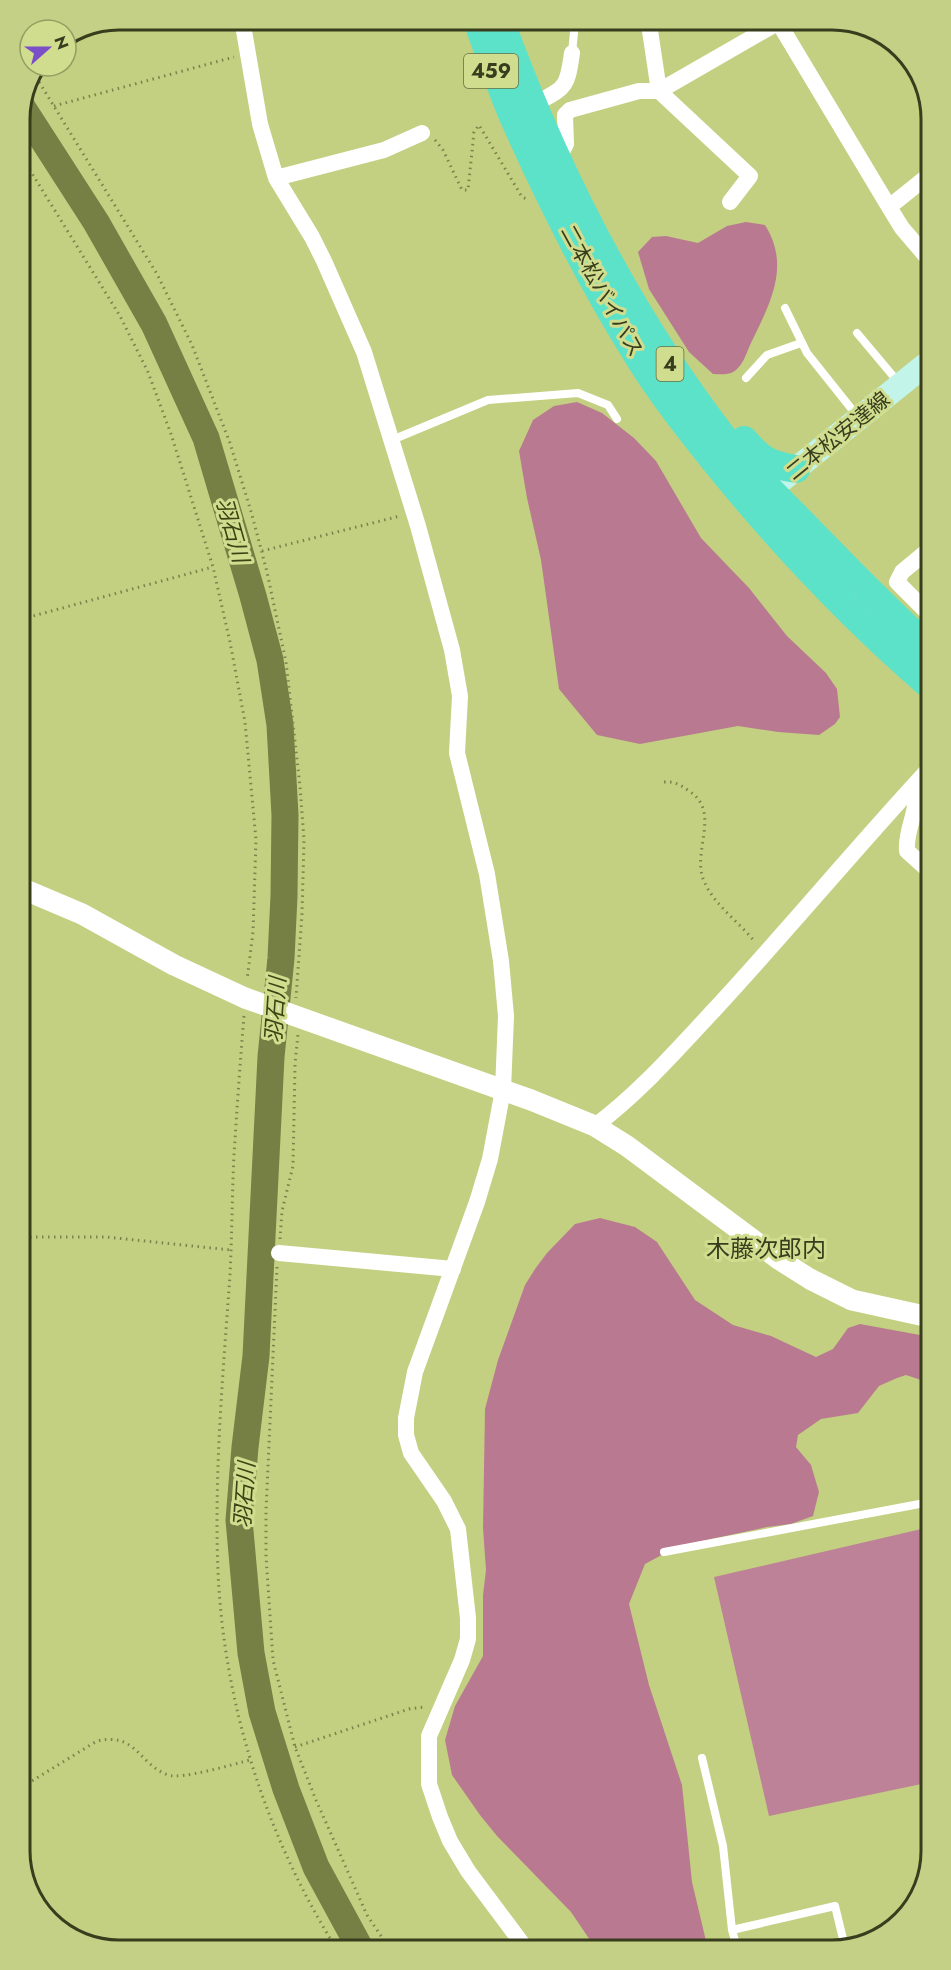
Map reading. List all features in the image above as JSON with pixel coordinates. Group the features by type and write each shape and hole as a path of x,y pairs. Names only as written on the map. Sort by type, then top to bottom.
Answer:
{"highway":[{"name":"459","path":"471,30 523,112"},
{"name":"二本松バイパス","path":"482,30 523,112 557,161 578,205 641,317 666,358 727,442 808,570 884,646 921,678"},
{"name":"二本松バイパス","path":"503,30 523,112 558,212 638,358 673,409 761,498 921,641"},
{"path":"641,317 661,334 757,455 779,466 796,469"}],"main road":[{"name":"二本松安達線","path":"761,498 921,368"}],"street":[{"path":"244,30 260,124 276,178 312,237 364,352 414,513 452,650 460,696 457,753 486,874 501,961 506,1016 503,1090 490,1159 477,1202 415,1371 406,1418 406,1435 411,1453 450,1511 458,1529 468,1618 468,1639 462,1660 429,1736 429,1784 450,1841 468,1871 520,1940"},
{"path":"650,30 659,91 750,176 730,202"},
{"path":"557,161 566,144 565,115 570,110 639,92 659,91 763,30"},
{"path":"783,30 902,228 921,250"},
{"path":"523,112 559,90 567,82 572,53"},
{"path":"276,178 384,150 422,133"},
{"path":"889,207 921,182"},
{"path":"921,556 902,572 897,582 921,606"},
{"path":"595,1126 638,1091 765,955 921,777"},
{"path":"914,785 917,797 906,842 908,851 921,863"},
{"path":"30,892 82,914 174,965 247,999 531,1100 595,1126 637,1153 780,1260 817,1283 852,1300 921,1315"},
{"path":"279,1253 453,1269"}],"lane":[{"path":"572,53 573,30"},
{"path":"785,308 801,343 860,420"},
{"path":"857,333 901,385"},
{"path":"746,378 767,355 801,343"},
{"path":"392,440 488,400 578,393 608,405 617,419"},
{"path":"664,1552 921,1504"},
{"path":"702,1758 723,1846 735,1940"},
{"path":"732,1930 835,1906 843,1939"}],"path":[{"path":"54,106 248,53"},
{"path":"39,81 157,274 192,345 230,443 262,551 286,662 304,840 293,1166 282,1211 276,1275 266,1511 266,1556 273,1660 295,1747 367,1915 384,1940"},
{"path":"422,133 430,134 443,150 462,190 468,190 474,132 479,125 522,197 558,212"},
{"path":"30,170 120,316 148,372 171,434 213,567 245,722 256,840 253,932 234,1156 231,1251 217,1474 218,1572 222,1623 231,1681 250,1760 283,1846 307,1899 331,1940"},
{"path":"262,551 414,513"},
{"path":"30,617 213,567"},
{"path":"664,782 671,781 681,785 701,801 706,822 701,854 703,880 765,955"},
{"path":"30,1237 106,1237 231,1251"},
{"path":"295,1747 410,1709 443,1705"},
{"path":"30,1782 97,1741 108,1738 121,1740 132,1746 156,1768 170,1776 250,1760"}],"shaded area":[{"path":"746,222 765,225 773,240 777,270 775,285 765,314 741,364 731,373 713,374 689,352 649,289 638,252 652,237 666,236 698,243 727,226"},
{"path":"577,402 602,413 634,438 656,461 701,538 749,588 787,636 826,673 837,689 840,717 835,724 819,735 738,726 640,744 597,735 559,689 541,560 519,451 533,420 554,406"},
{"path":"600,1218 635,1227 657,1242 695,1300 733,1325 771,1336 816,1357 833,1349 848,1328 860,1324 921,1335 921,1380 906,1375 879,1386 858,1413 821,1419 798,1435 796,1447 811,1465 819,1492 813,1516 791,1524 678,1546 645,1564 629,1604 649,1685 682,1785 692,1882 706,1940 590,1940 571,1912 497,1836 480,1815 452,1775 445,1740 455,1706 483,1656 483,1595 486,1570 483,1528 485,1409 498,1360 525,1285 547,1253 575,1224"},
{"path":"921,1529 921,1784 769,1816 714,1577"}],"waterway":[{"name":"羽石川","path":"30,119 96,222 154,324 206,438 270,660 280,725 285,815 284,896 281,958 271,1057 256,1356 239,1520 251,1653 262,1712 286,1789 316,1867 356,1940"}],"district":[{"name":"木藤次郎内","path":"766,1249"}]}
